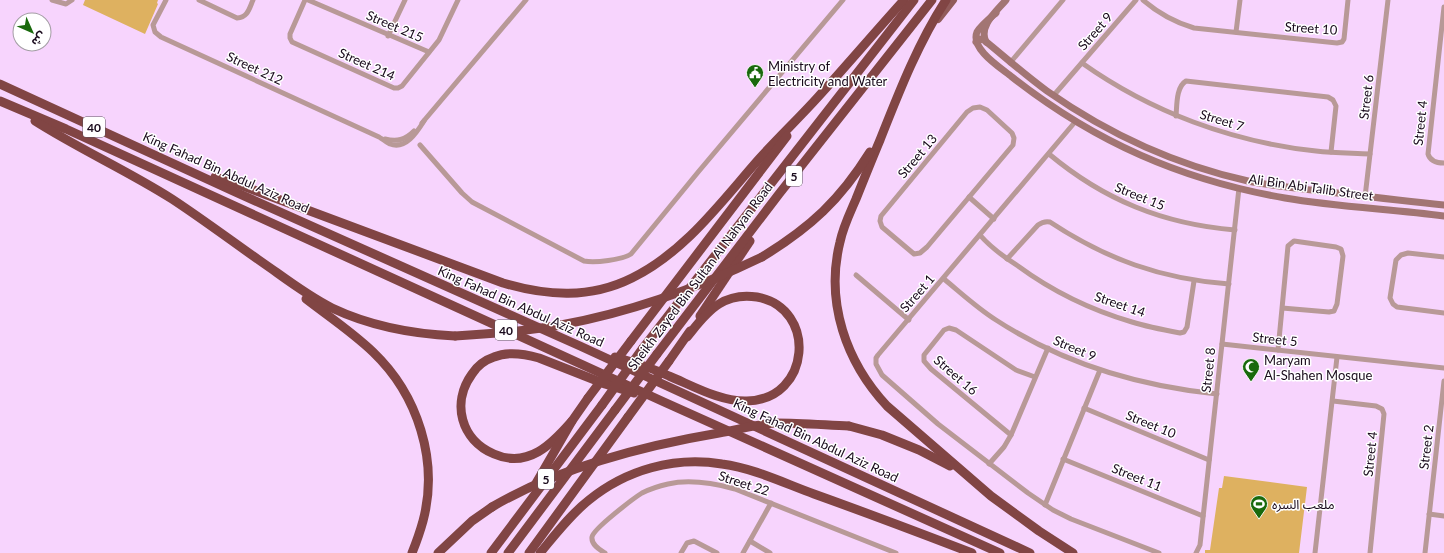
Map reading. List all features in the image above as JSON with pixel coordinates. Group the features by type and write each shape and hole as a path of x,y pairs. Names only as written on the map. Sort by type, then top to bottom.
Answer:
{"highway":[{"path":"189,170 235,183 503,283 526,290 546,293 566,294 587,292 631,279 655,265 680,245 816,99 904,0"},
{"name":"Sheikh Zayed Bin Sultan Al Nahyan Road","path":"491,553 644,348 914,0"},
{"name":"Sheikh Zayed Bin Sultan Al Nahyan Road","path":"508,553 779,194 932,0"},
{"path":"946,0 928,30 911,65 844,226 837,255 835,293 839,322 847,345 853,359 873,390 888,406 978,485"},
{"name":"King Fahad Bin Abdul Aziz Road","path":"0,84 580,346 1030,553"},
{"path":"507,530 572,421 588,398 816,99"},
{"name":"King Fahad Bin Abdul Aziz Road","path":"0,101 101,145 664,402 1000,553"},
{"path":"12,106 61,137 171,198 302,291 332,308 350,315 409,332 455,336 526,330 561,325 623,311 698,286 762,257 789,240 814,221 836,199 856,174 888,120"},
{"path":"529,553 687,336 765,220 779,194"},
{"path":"242,249 368,348 384,363 411,404 422,435 428,468 428,489 423,521 412,553"},
{"path":"580,346 646,367 721,397 742,401 759,400 770,396 780,389 792,376 799,359 800,347 798,335 788,315 772,302 755,296 733,298 718,304 687,336"},
{"path":"572,421 552,442 537,453 525,457 511,458 498,456 474,442 466,430 461,409 463,393 472,374 487,360 494,356 521,354 539,358 624,391 664,402"},
{"path":"438,553 472,521 492,507 514,494 586,465 639,449 774,423 849,426 882,435 919,450 951,466 1039,531 1073,553"},
{"path":"540,553 588,500 611,484 633,473 676,462 722,464 751,472 886,520 972,553"}],"main road":[{"path":"928,30 953,0"}],"street":[{"path":"52,0 66,4 72,0"},
{"name":"Street 212","path":"166,0 153,25 155,32 161,37 379,137 395,141 408,137 424,121 526,0"},
{"path":"199,0 237,18 246,15 253,0"},
{"name":"Street 215","path":"307,0 388,36 429,52"},
{"name":"Street 214","path":"307,0 290,34 292,42 394,88 402,86 439,40 458,0"},
{"path":"388,36 405,0"},
{"path":"420,144 462,193 472,202 584,261 595,262 625,258 631,254 843,0"},
{"path":"986,42 984,36 985,28 1006,0"},
{"path":"1009,75 1008,68 1013,65 1063,0"},
{"name":"Street 9","path":"1054,95 1136,0"},
{"name":"Street 10","path":"1143,0 1158,12 1182,24 1202,29 1340,43 1344,38 1348,0"},
{"path":"1236,32 1240,0"},
{"name":"Street 6","path":"1365,197 1388,0"},
{"name":"Street 4","path":"1444,7 1428,154 1434,162 1444,163"},
{"path":"976,42 978,30 996,13"},
{"path":"976,42 980,38 986,42"},
{"name":"Ali Bin Abi Talib Street","path":"976,42 982,52 1036,95 1076,122 1145,158 1181,171 1239,188 1285,198 1442,215"},
{"name":"Ali Bin Abi Talib Street","path":"986,42 1013,65 1054,95 1097,122 1150,148 1186,162 1229,176 1261,183 1365,197 1443,205"},
{"name":"Street 7","path":"1082,63 1117,86 1176,116 1217,130 1259,142 1302,150 1370,154"},
{"path":"1437,75 1444,76"},
{"path":"1176,116 1180,89 1182,83 1186,81 1328,98 1334,102 1336,106 1331,152"},
{"name":"Street 13","path":"980,107 987,110 1011,131 1014,135 1014,140 1010,149 969,197 927,248 918,254 911,252 883,228 880,222 882,215 968,112 973,108 980,107"},
{"name":"Street 1","path":"1045,505 928,417 882,375 878,370 876,361 878,355 1076,122"},
{"path":"1145,158 1150,154 1150,148"},
{"name":"Street 15","path":"1049,154 1089,184 1133,207 1177,221 1206,227 1235,230"},
{"path":"1181,171 1179,168 1180,165 1186,162"},
{"name":"Street 8","path":"1196,553 1200,545 1239,188"},
{"path":"969,197 994,219"},
{"path":"1442,215 1443,205"},
{"path":"1008,259 1041,222 1050,222 1094,249 1161,274 1229,284"},
{"name":"Street 14","path":"980,235 990,246 1044,284 1076,301 1133,322 1180,333 1184,332 1187,326 1194,280"},
{"path":"1278,350 1287,249 1294,241 1341,249 1343,256 1336,307 1334,311 1329,312 1282,308"},
{"path":"1444,257 1408,253 1399,256 1396,260 1390,298 1393,304 1397,307 1444,313"},
{"path":"856,275 908,320"},
{"name":"Street 9","path":"944,279 997,321 1048,348 1100,370 1166,387 1217,394"},
{"name":"Street 16","path":"1011,435 931,369 925,363 924,355 944,330 952,328 1016,370 1035,377"},
{"name":"Street 5","path":"1222,344 1444,368"},
{"path":"989,464 1004,447 1011,435 1048,348"},
{"path":"1315,553 1337,357"},
{"path":"1100,370 1045,505 1078,522 1159,553"},
{"name":"Street 2","path":"1425,553 1442,423 1444,382"},
{"name":"Street 4","path":"1332,400 1376,406 1382,409 1384,414 1370,553"},
{"name":"Street 10","path":"1084,408 1209,460"},
{"name":"Street 11","path":"1063,459 1203,516"},
{"name":"Street 22","path":"605,553 596,547 593,542 592,538 594,533 642,493 656,487 679,482 710,483 735,489 884,551 896,553"},
{"path":"743,553 771,503"},
{"path":"1429,514 1444,516"},
{"path":"681,553 688,543 694,541 717,553"},
{"path":"750,542 770,553"}],"shaded area":[{"path":"85,0 158,0 158,4 145,34 83,5"},
{"name":"ملعب السره","path":"1224,476 1307,487 1299,553 1205,553 1205,550 1210,550 1219,488 1222,488"}],"place":[{"name":"Ministry of Electricity and Water","path":"755,88"},
{"name":"Maryam Al-Shahen Mosque","path":"1251,382"},
{"name":"ملعب السره","path":"1259,519"}]}
